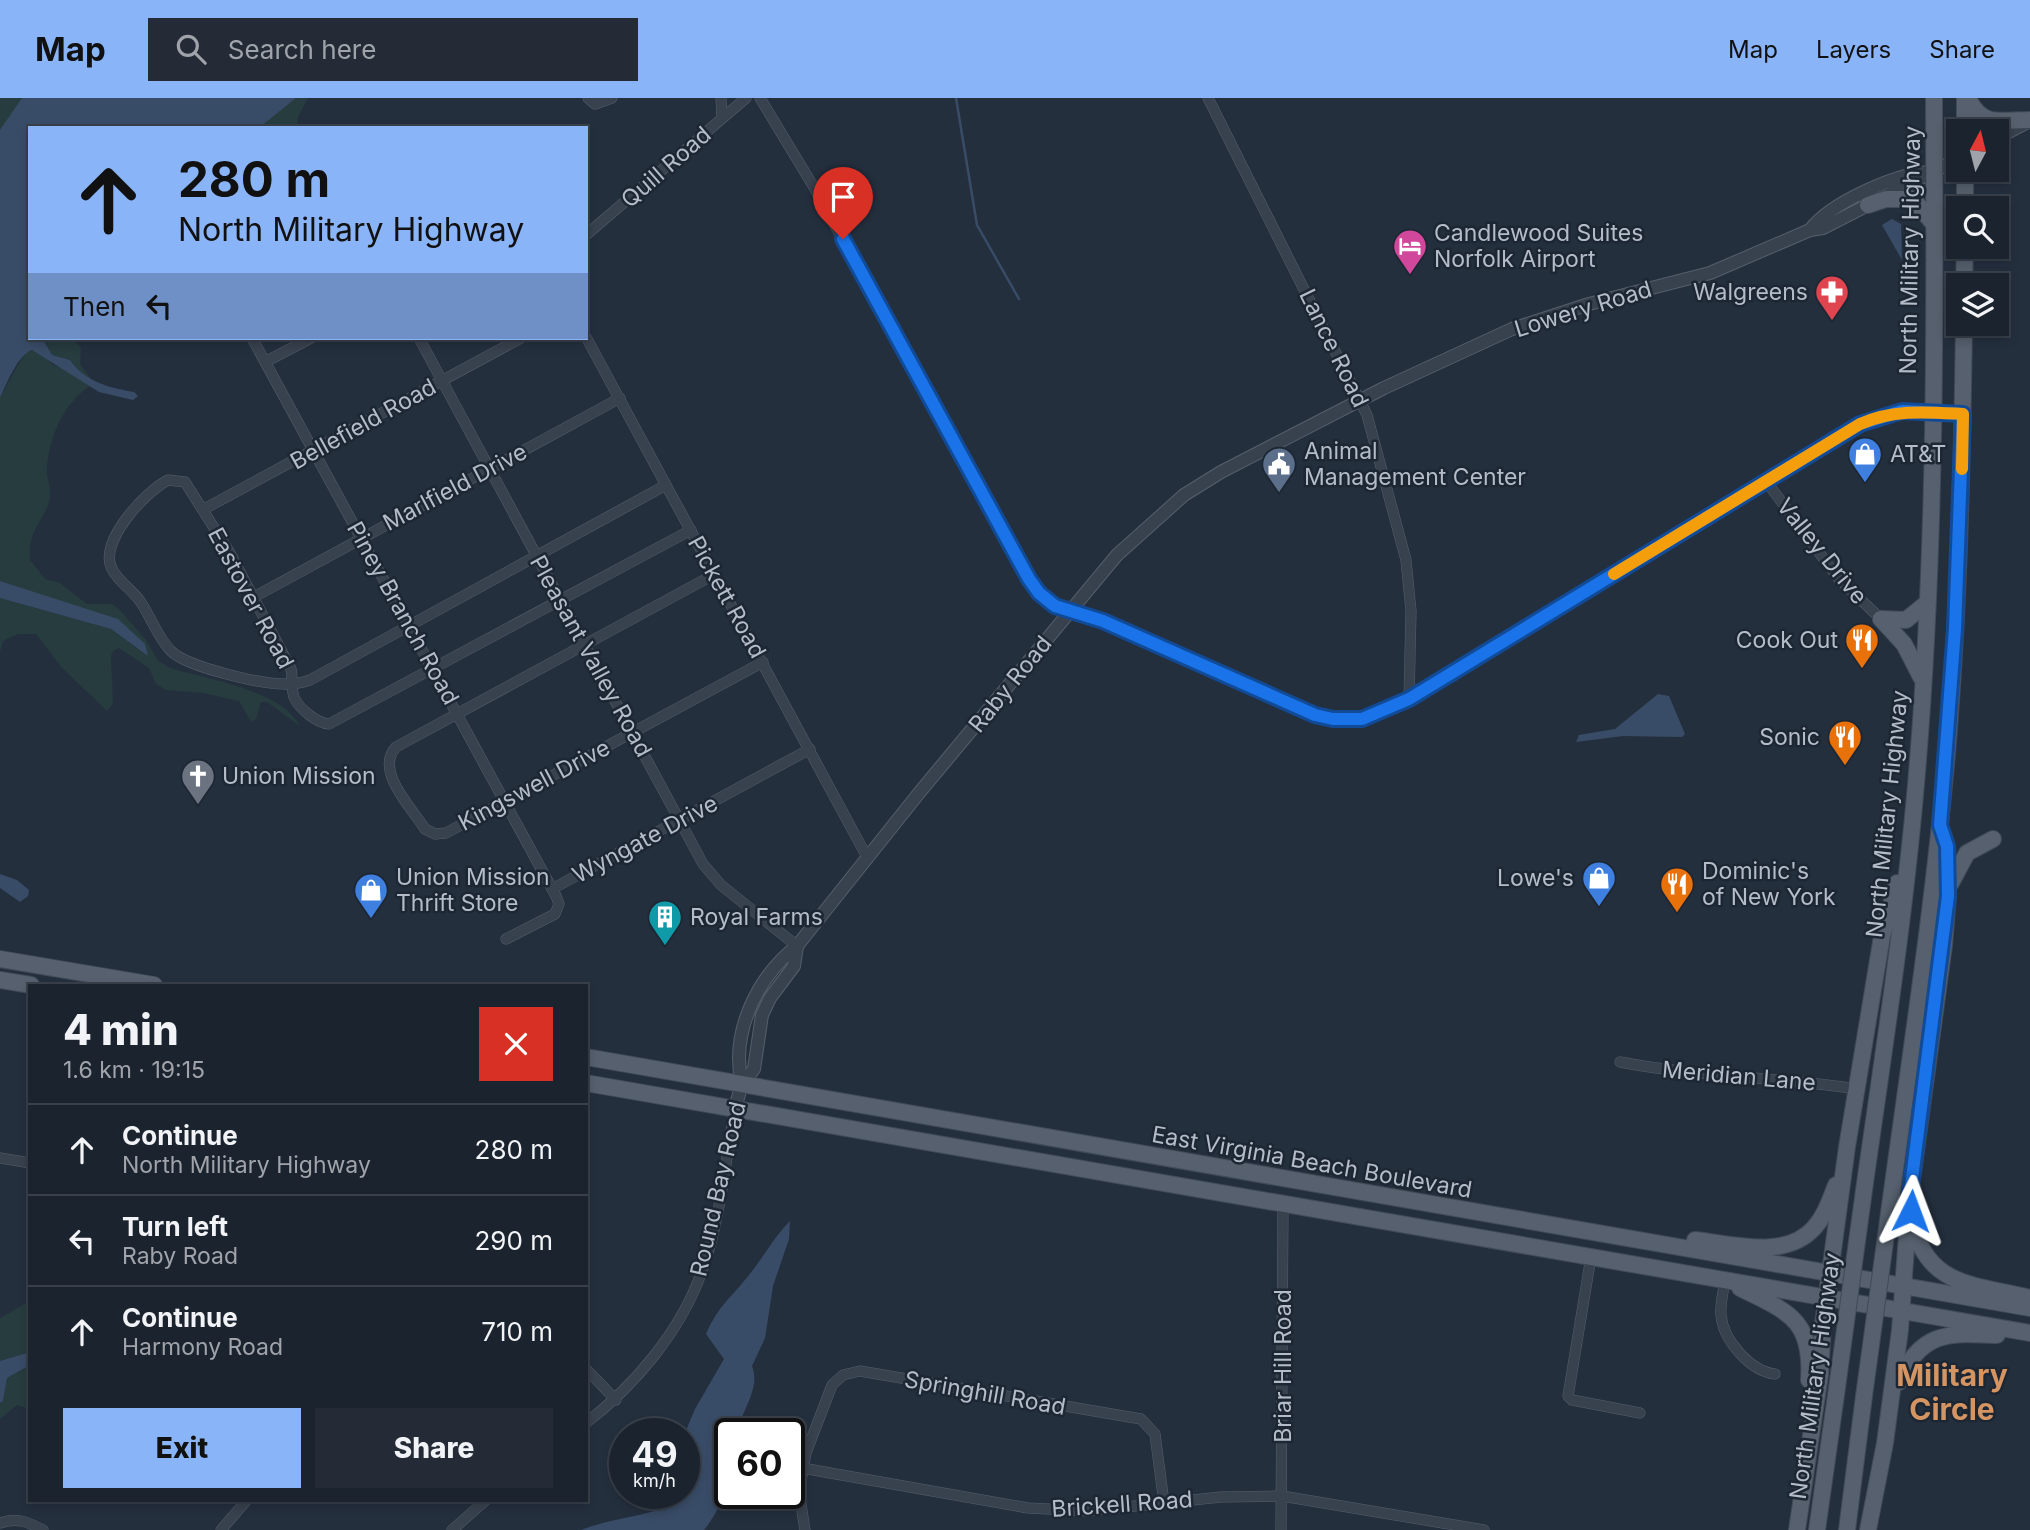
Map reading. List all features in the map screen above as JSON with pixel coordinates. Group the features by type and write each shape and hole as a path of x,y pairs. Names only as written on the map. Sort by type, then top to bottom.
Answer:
{"main road":[{"name":"North Military Highway","path":"1817,1530 1912,830 1927,603 1934,98"},
{"path":"1966,98 1975,113 1982,118 2030,120"},
{"path":"1965,119 1966,98"},
{"path":"1868,205 1886,199 1913,199 1928,213 1934,225"},
{"path":"1847,1530 1940,825 1955,629 1964,336"},
{"path":"1881,619 1906,621 1927,603"},
{"path":"1881,619 1904,644 1923,683"},
{"path":"1940,825 1947,846 1948,896"},
{"path":"1797,1530 1818,1388 1844,1167 1882,936 1912,830"},
{"path":"1868,1530 1890,1404 1902,1310 1910,1194 1948,896 1954,874 1967,853 1993,839"},
{"path":"0,959 148,984"},
{"path":"0,980 28,985"},
{"name":"East Virginia Beach Boulevard","path":"588,1057 2030,1308"},
{"name":"East Virginia Beach Boulevard","path":"588,1083 1902,1310 2030,1335"},
{"path":"1636,1240 1694,1240 1761,1247 1788,1245 1815,1227 1844,1167"},
{"path":"1910,1194 1917,1242 1921,1253 1935,1269 1964,1282 2030,1298"},
{"path":"1725,1281 1783,1308 1805,1334 1810,1359 1801,1495"},
{"path":"1890,1404 1906,1365 1931,1340 1969,1334 2030,1335"}],"street":[{"path":"587,98 595,104 612,98"},
{"path":"721,98 722,117"},
{"name":"Quill Road","path":"588,233 746,98"},
{"path":"760,98 825,207 1029,579 1046,600 1103,621 1315,715 1333,719 1362,719 1409,699 1877,416 1902,411 1963,414"},
{"name":"Lance Road","path":"1208,98 1360,400 1406,560 1412,611 1409,699"},
{"path":"2009,131 2030,120"},
{"name":"Lowery Road","path":"1070,611 1117,555 1184,495 1221,472 1360,400 1512,329 1590,304 1710,273 1810,230 1823,228 1946,165"},
{"name":"Lowery Road","path":"1810,230 1819,218 1895,178 1935,171"},
{"name":"Piney Branch Road","path":"254,340 552,889"},
{"path":"265,362 307,340"},
{"name":"Pleasant Valley Road","path":"420,340 703,864 715,879 797,946"},
{"name":"Bellefield Road","path":"204,509 517,340"},
{"name":"Pickett Road","path":"588,340 867,857"},
{"name":"Marlfield Drive","path":"254,597 620,398"},
{"name":"Eastover Road","path":"293,684 270,683 179,658 165,644 136,597 112,569 108,553 115,534 161,483 173,479 191,486 291,669 299,705 323,724 329,724 433,670"},
{"name":"Valley Drive","path":"1766,481 1838,578 1881,619"},
{"path":"293,684 310,680 666,485"},
{"path":"433,670 691,530"},
{"path":"457,713 715,574"},
{"name":"Raby Road","path":"742,1084 754,1069 762,1015 770,998 794,966 797,946 1070,611"},
{"name":"Kingswell Drive","path":"457,713 396,747 388,760 389,774 419,819 429,831 440,834 763,662"},
{"name":"Wyngate Drive","path":"506,939 511,939 555,914 559,904 552,889 810,749"},
{"name":"Meridian Lane","path":"1620,1062 1672,1072 1780,1078 1857,1089"},
{"name":"Round Bay Road","path":"588,1421 615,1400 643,1370 669,1332 702,1273 742,1084"},
{"path":"0,1158 28,1163"},
{"name":"Briar Hill Road","path":"1281,1530 1283,1202"},
{"path":"1591,1257 1568,1396 1572,1400 1640,1413"},
{"path":"1725,1281 1720,1314 1727,1334 1749,1363 1775,1374"},
{"path":"588,1371 615,1400"},
{"name":"Springhill Road","path":"805,1460 832,1385 843,1375 860,1371 1141,1419 1156,1434 1164,1503"},
{"name":"Brickell Road","path":"805,1469 1028,1508 1088,1511 1164,1503 1282,1496 1484,1530"},
{"path":"221,1530 245,1502"},
{"path":"452,1530 484,1502"},
{"name":"Springhill Road","path":"800,1509 805,1530"},
{"path":"0,1523 13,1519 26,1521 43,1530"}],"green space":[{"path":"0,98 36,98 0,142"},
{"path":"296,98 308,98 298,117 297,126 261,126"},
{"path":"43,340 73,340 81,347 80,364 92,381 77,370 70,360 52,355"},
{"path":"39,351 53,365 66,369 90,386 66,410 56,431 47,469 50,498 31,541 30,560 45,579 60,583 87,604 112,604 119,609 146,640 158,661 170,668 260,695 277,703 300,726 267,702 261,702 256,719 251,722 239,701 203,693 166,690 156,684 149,668 119,648 113,651 111,656 113,703 107,711 62,668 36,634 18,634 3,641 0,652 0,598 111,629 147,656 93,612 0,581 0,398 19,363 26,353"},
{"path":"28,1302 28,1353 0,1361 0,1318"},
{"path":"28,1366 28,1408 17,1405 0,1419 0,1403 3,1401 7,1378"}],"water":[{"path":"22,98 296,98 261,126 28,126 28,340 43,340 52,355 70,360 82,373 106,386 134,392 138,396 133,400 99,392 32,350 17,364 0,398 0,130"},
{"path":"1892,219 1901,224 1902,260 1882,225"},
{"path":"0,581 118,619 145,644 148,656 111,629 0,598"},
{"path":"1658,694 1669,696 1685,734 1682,737 1623,736 1576,742 1579,735 1615,729"},
{"path":"0,874 17,880 29,890 28,896 20,902 0,888"},
{"path":"790,1221 789,1239 773,1286 765,1338 752,1366 752,1391 742,1418 714,1418 714,1509 718,1509 713,1518 704,1530 581,1530 659,1509 700,1509 700,1418 691,1418 724,1359 706,1334 719,1311"},
{"path":"28,1353 28,1366 7,1378 3,1401 0,1403 0,1361"}],"waterway":[{"path":"956,98 977,225 1019,299"}],"slow traffic":[{"path":"1614,574 1877,416 1910,411 1963,414 1962,469"}],"place":[{"name":"Candlewood Suites Norfolk Airport","path":"1410,276"},
{"name":"Walgreens","path":"1832,322"},
{"name":"AT&T","path":"1865,484"},
{"name":"Animal Management Center","path":"1279,494"},
{"name":"Cook Out","path":"1862,670"},
{"name":"Sonic","path":"1845,767"},
{"name":"Union Mission","path":"198,806"},
{"name":"Lowe's","path":"1599,908"},
{"name":"Dominic's of New York","path":"1677,914"},
{"name":"Union Mission Thrift Store","path":"371,920"},
{"name":"Royal Farms","path":"665,947"}],"district":[{"name":"Military Circle","path":"1952,1393"}],"route":[{"path":"843,239 1029,579 1046,600 1055,606 1103,621 1298,708 1333,719 1349,720 1375,716 1409,699 1860,424 1877,416 1902,411 1963,414 1955,629 1940,825 1947,846 1948,896 1944,945 1910,1194 1911,1211"}]}
